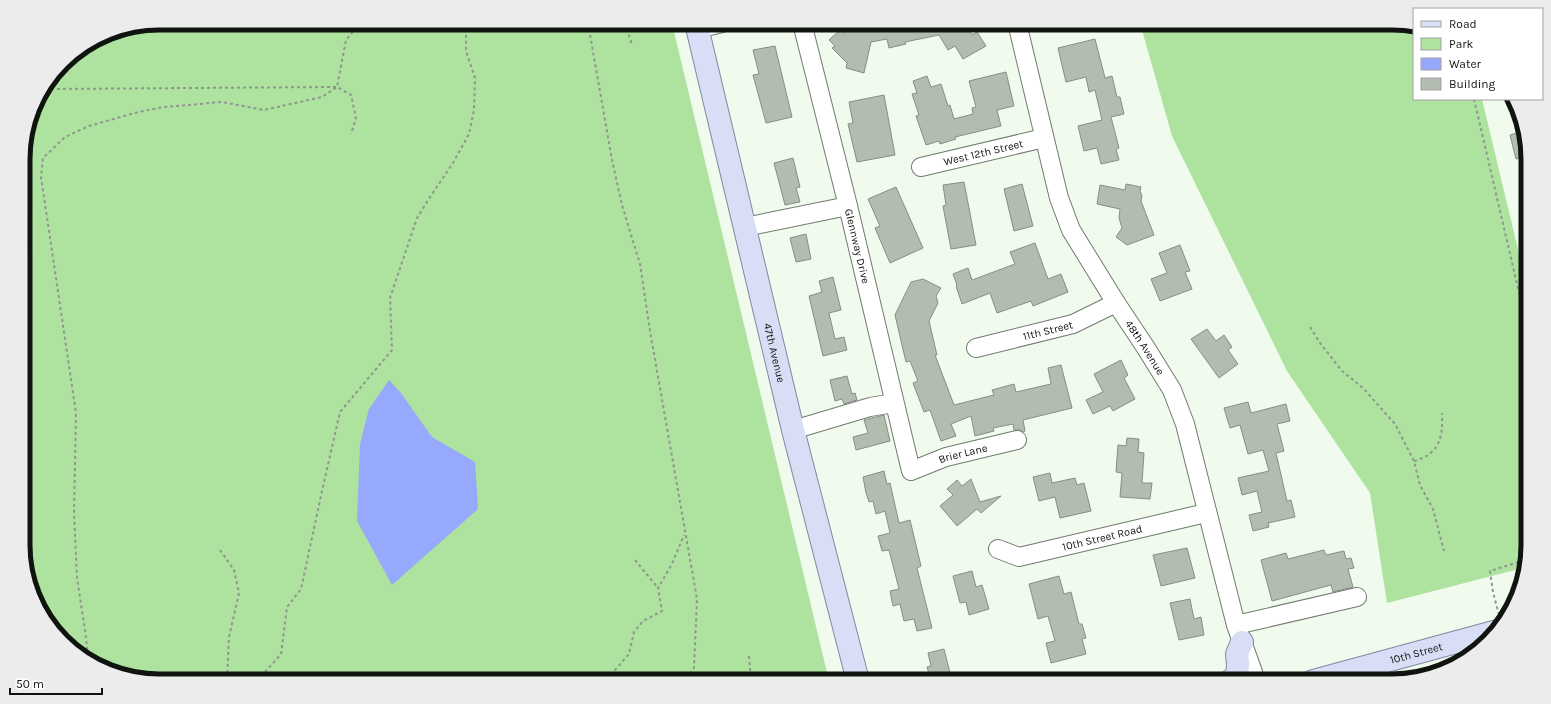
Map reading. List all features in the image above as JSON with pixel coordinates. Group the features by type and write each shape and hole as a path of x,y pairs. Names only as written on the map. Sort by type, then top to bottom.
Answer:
{"main road":[{"name":"47th Avenue","path":"698,30 793,430 854,674"},
{"name":"10th Street","path":"1350,674 1491,627"},
{"path":"1237,674 1239,633"}],"street":[{"name":"Glennway Drive","path":"804,30 848,206 911,471"},
{"name":"48th Avenue","path":"1019,30 1059,198 1071,230 1172,390 1190,439 1206,513 1239,633 1253,674"},
{"name":"West 12th Street","path":"922,167 1044,138"},
{"path":"744,227 848,206"},
{"name":"11th Street","path":"976,348 1073,324 1116,303"},
{"path":"793,430 870,407 894,403"},
{"name":"Brier Lane","path":"911,471 946,457 1017,440"},
{"name":"10th Street Road","path":"998,549 1019,557 1206,513"},
{"path":"1239,633 1357,597"}],"path":[{"path":"88,652 77,578 74,513 76,413 41,177 43,158 65,137 89,126 138,112 164,107 222,102 264,110 322,97 337,87 346,40 354,30"},
{"path":"263,674 281,654 286,607 301,589 340,412 392,350 390,298 417,218 453,163 469,134 474,110 474,78 466,51 466,30"},
{"path":"589,30 612,160 622,205 640,264 650,331 697,599 694,668 689,674"},
{"path":"627,30 632,45"},
{"path":"51,89 337,87 351,95 356,118 351,134"},
{"path":"1474,100 1521,302"},
{"path":"1310,327 1320,343 1342,370 1363,388 1395,424 1414,461 1420,485 1433,509 1444,551"},
{"path":"1414,461 1425,458 1434,450 1440,441 1443,428 1442,413"},
{"path":"658,588 672,564 685,534"},
{"path":"220,550 234,570 239,593 229,637 227,674"},
{"path":"612,674 629,654 634,632 643,621 662,611 658,588 635,560"},
{"path":"1497,620 1490,571 1520,562"},
{"path":"749,656 750,674"}],"green space":[{"path":"150,30 674,30 827,674 159,674 134,672 117,667 94,657 68,636 47,610 34,579 31,562 30,150 34,125 47,94 68,68 80,57 102,43 125,34"},
{"path":"1142,30 1401,30 1413,32 1413,100 1482,100 1521,262 1521,554 1519,569 1387,603 1370,493 1287,371 1172,136"}],"water":[{"path":"389,380 401,393 432,437 475,462 478,509 392,585 357,521 360,444 369,409"}],"building":[{"path":"840,30 843,33 846,30 969,30 972,35 977,32 986,46 963,59 955,46 948,50 939,35 905,42 906,44 889,48 887,39 871,42 864,73 846,68 847,63 832,48 835,46 829,40"},
{"path":"1095,39 1105,78 1112,76 1117,97 1120,97 1124,114 1111,117 1119,148 1116,149 1119,160 1101,164 1097,148 1084,151 1078,126 1102,120 1095,90 1089,92 1086,77 1066,82 1058,48"},
{"path":"775,46 792,117 766,123 753,75 759,74 753,50"},
{"path":"1006,72 1014,106 997,110 1001,126 955,137 956,139 940,144 939,141 926,145 916,116 919,115 912,94 917,93 913,81 927,76 931,87 941,84 954,119 973,114 972,108 976,107 969,81"},
{"path":"884,95 895,155 857,162 848,124 853,123 849,102"},
{"path":"1518,132 1521,158 1516,159 1510,135"},
{"path":"793,158 800,187 796,188 800,202 785,205 774,163"},
{"path":"964,182 976,245 951,249 943,206 946,205 943,185"},
{"path":"1022,184 1033,226 1014,231 1004,189"},
{"path":"1126,184 1141,187 1141,201 1154,235 1127,245 1116,237 1122,228 1119,218 1120,209 1097,204 1100,185 1125,190"},
{"path":"896,187 923,248 890,263 875,228 880,226 868,199"},
{"path":"806,234 811,259 796,262 790,238"},
{"path":"1035,243 1048,279 1061,274 1068,292 1033,306 1031,301 997,313 990,293 962,304 953,274 968,268 972,280 1015,264 1010,252"},
{"path":"1180,245 1190,271 1185,272 1192,289 1160,301 1151,279 1167,273 1159,253"},
{"path":"833,277 841,310 829,313 835,339 844,337 847,350 823,356 809,296 822,292 819,281"},
{"path":"923,279 941,288 936,296 938,303 929,321 937,355 935,355 954,405 994,395 992,390 1014,384 1016,392 1051,384 1048,368 1061,365 1072,408 1023,420 1025,431 1023,432 1020,430 1014,430 1013,424 993,428 994,431 975,436 971,416 951,424 956,436 941,441 930,410 924,412 913,383 918,381 910,361 906,362 895,315 911,282"},
{"path":"1207,329 1216,341 1224,335 1232,347 1228,350 1238,364 1219,378 1191,339"},
{"path":"1121,360 1128,375 1124,378 1135,399 1113,411 1110,406 1093,414 1086,400 1103,392 1094,374"},
{"path":"847,376 852,394 855,393 857,400 844,404 842,399 835,401 830,380"},
{"path":"1248,402 1251,413 1286,404 1290,421 1277,424 1284,451 1276,453 1287,501 1291,500 1295,517 1268,523 1269,527 1253,531 1249,515 1262,512 1257,491 1242,495 1238,478 1269,471 1263,450 1248,454 1240,425 1230,428 1224,408"},
{"path":"884,415 890,441 856,450 853,437 868,433 864,420"},
{"path":"1127,438 1139,439 1138,452 1144,453 1142,483 1152,483 1150,499 1120,497 1122,473 1116,472 1118,445 1126,446"},
{"path":"884,471 887,484 890,483 899,523 910,520 921,566 917,568 932,628 917,631 914,619 904,621 900,604 893,606 890,591 899,589 889,550 882,551 878,536 890,533 885,511 876,514 873,501 869,502 863,477"},
{"path":"1050,473 1052,483 1075,478 1077,485 1084,483 1091,511 1060,518 1055,497 1039,501 1033,477"},
{"path":"971,479 980,502 1001,496 981,513 977,509 957,526 940,506 953,495 947,489 957,480 962,486"},
{"path":"1187,548 1195,578 1161,586 1153,555"},
{"path":"1324,550 1326,555 1344,551 1346,559 1351,558 1354,568 1348,569 1353,587 1333,592 1331,585 1272,601 1261,560 1286,553 1288,559"},
{"path":"972,571 976,587 982,585 989,609 969,615 966,602 960,603 953,576"},
{"path":"1059,576 1064,594 1071,592 1079,624 1082,624 1086,638 1082,639 1086,654 1051,663 1046,643 1055,641 1048,616 1038,619 1029,584"},
{"path":"1190,599 1194,619 1201,617 1204,635 1179,640 1170,603"},
{"path":"944,649 950,674 929,674 927,667 931,666 928,653"}]}
